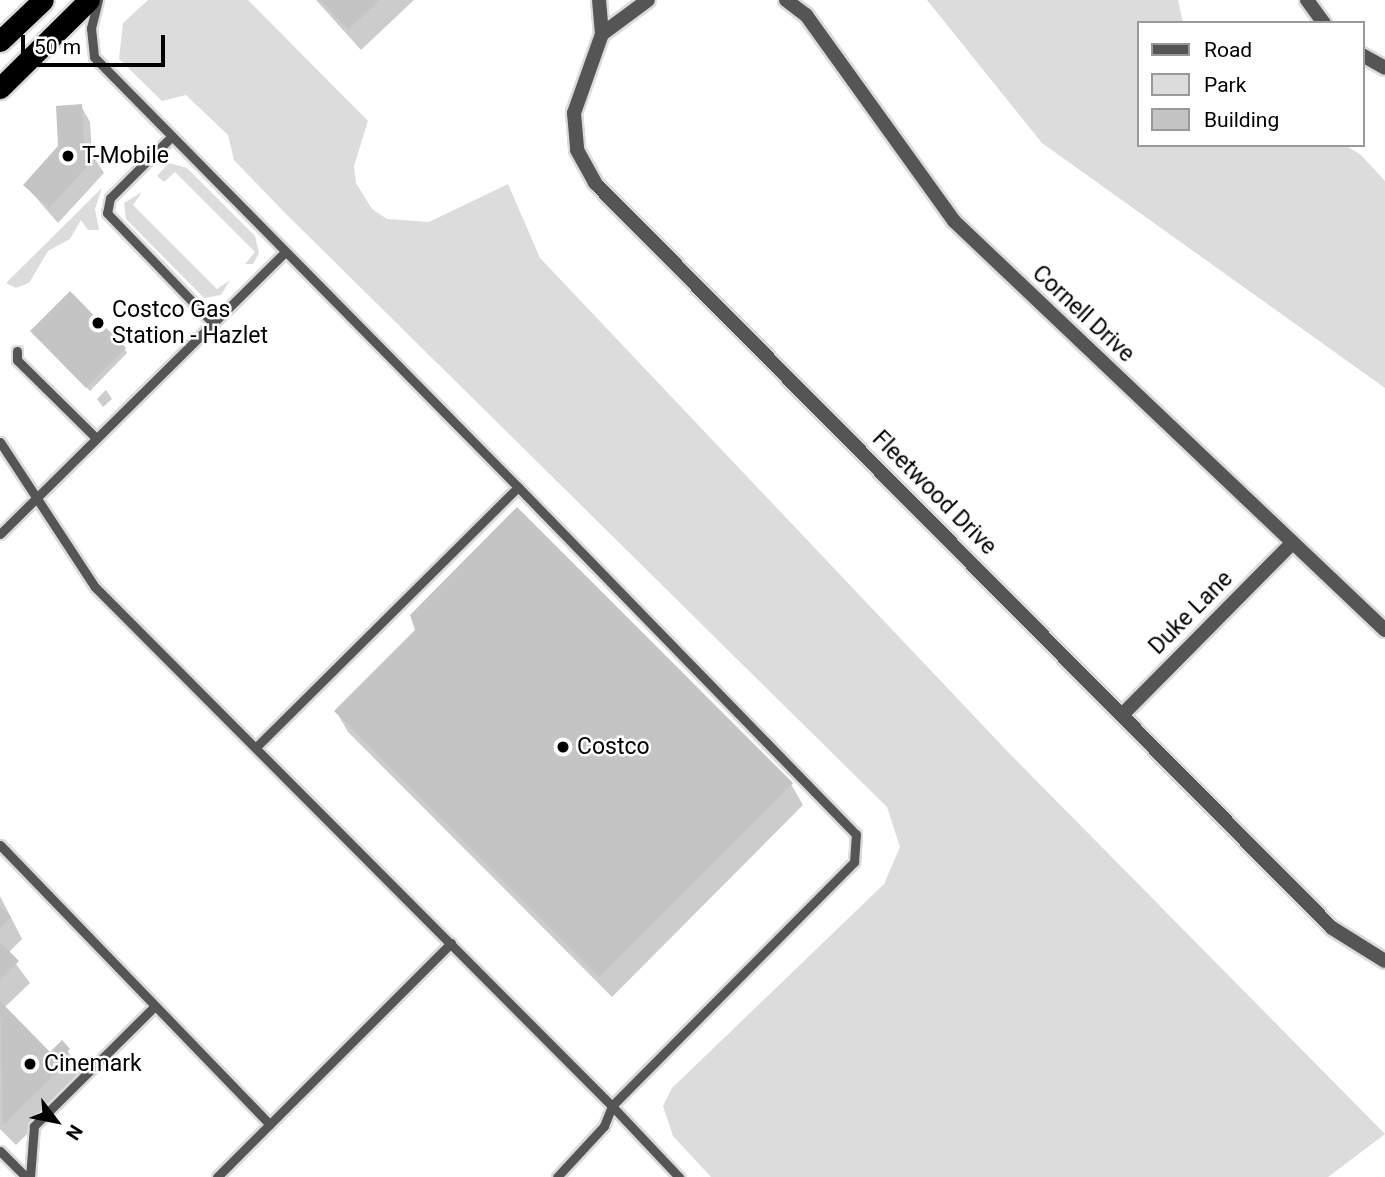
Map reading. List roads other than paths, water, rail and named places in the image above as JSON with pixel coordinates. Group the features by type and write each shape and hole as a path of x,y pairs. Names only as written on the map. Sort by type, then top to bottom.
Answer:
{"highway":[{"path":"0,41 43,0"},
{"path":"0,89 89,0"}],"street":[{"name":"Fleetwood Drive","path":"599,0 602,34 574,113 577,150 595,183 1332,928 1385,961"},
{"path":"602,34 648,0"},
{"name":"Cornell Drive","path":"786,0 806,15 954,221 1385,630"},
{"path":"1307,0 1323,21"},
{"path":"1364,56 1385,68"},
{"name":"Duke Lane","path":"1122,715 1292,543"}],"lane":[{"path":"98,0 91,29 94,57 856,834 854,862 612,1106 604,1126 557,1177"},
{"path":"171,137 135,172 107,209 130,239 212,323"},
{"path":"0,534 285,252"},
{"path":"17,351 19,362 96,438"},
{"path":"0,442 33,499 95,587 451,943 679,1177"},
{"path":"256,747 518,487"},
{"path":"0,845 269,1124"},
{"path":"217,1177 451,943"},
{"path":"28,1177 34,1126 155,1006"},
{"path":"0,1151 28,1177"}],"place":[{"name":"T-Mobile","path":"68,156"},
{"name":"Costco Gas Station - Hazlet","path":"98,323"},
{"name":"Costco","path":"563,747"},
{"name":"Cinemark","path":"30,1064"}]}
